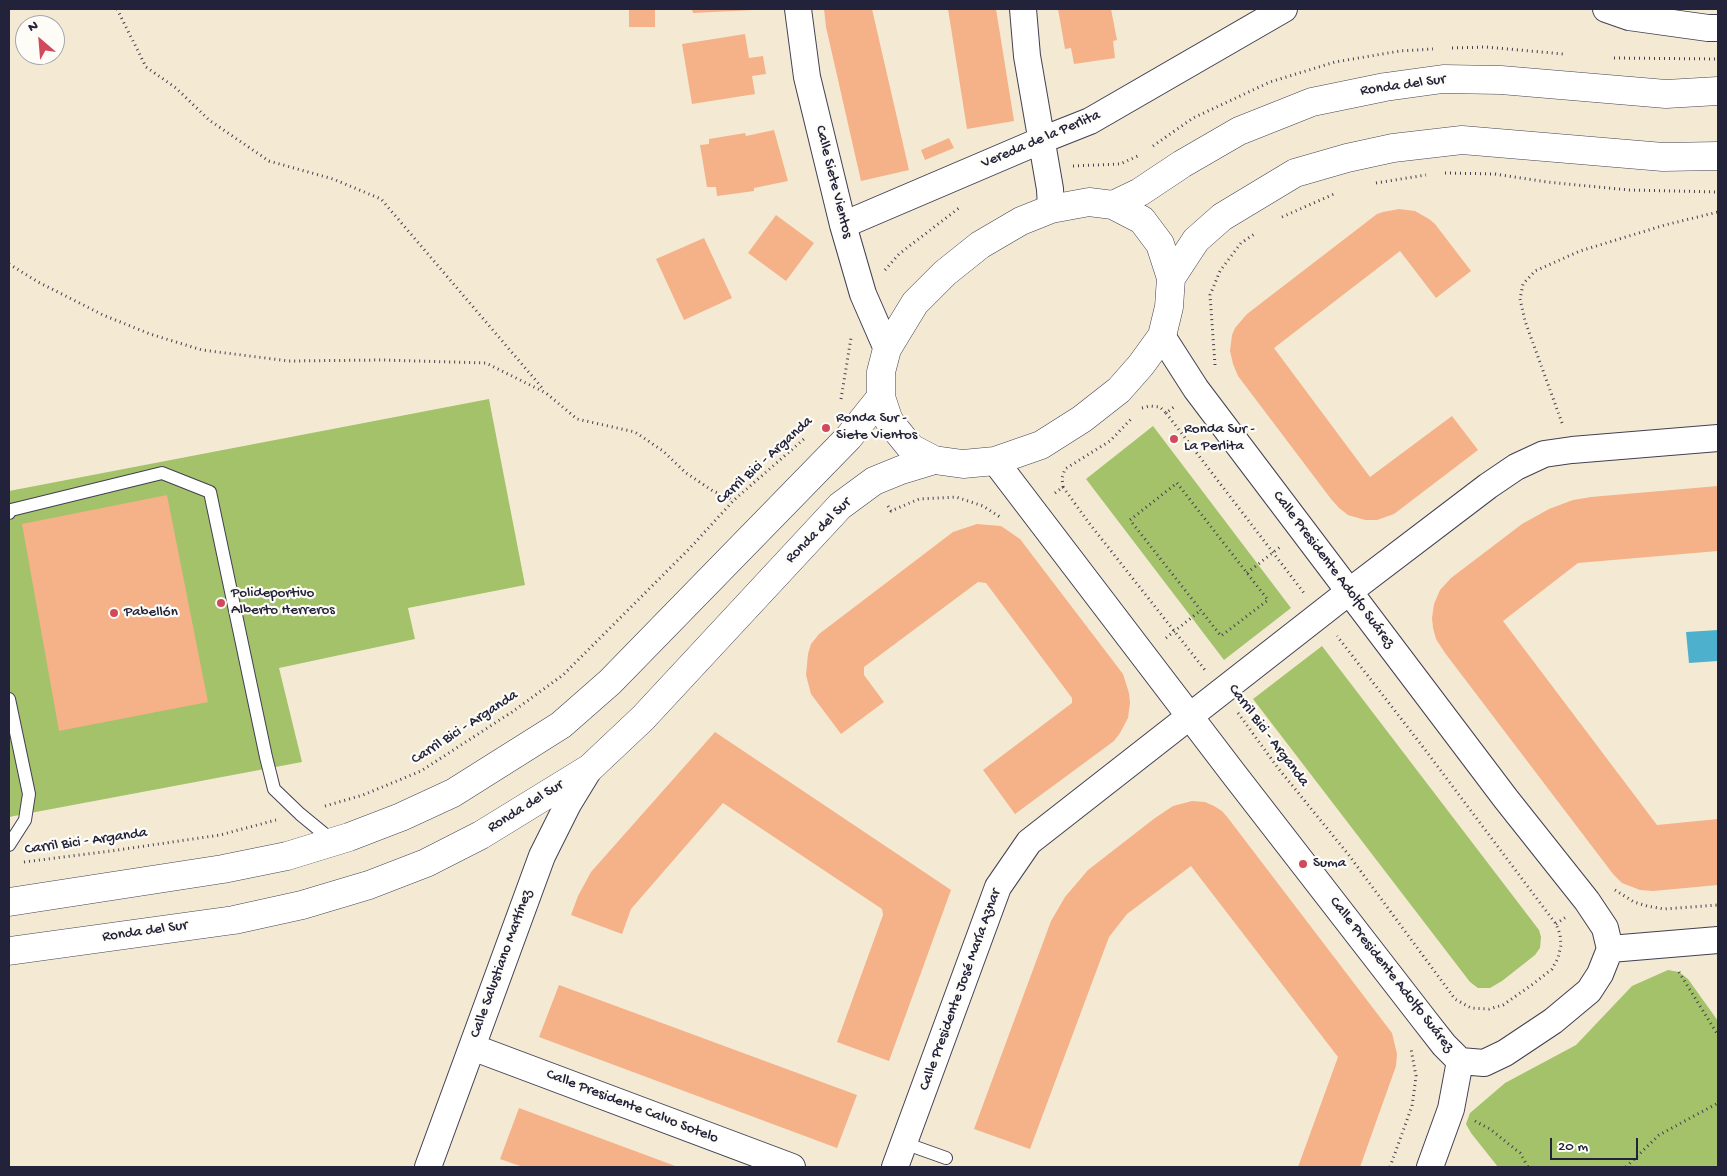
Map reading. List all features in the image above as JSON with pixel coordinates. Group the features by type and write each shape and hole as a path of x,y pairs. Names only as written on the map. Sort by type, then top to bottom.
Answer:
{"main road":[{"name":"Ronda del Sur","path":"1113,205 1140,192 1182,164 1239,131 1312,102 1385,87 1443,79 1501,80 1666,94 1718,91"},
{"name":"Ronda del Sur","path":"1171,278 1196,240 1222,217 1295,173 1347,158 1393,148 1462,140 1663,157 1718,156"},
{"name":"Ronda del Sur","path":"1088,202 1113,205 1142,220 1160,244 1171,278 1169,307 1162,336 1142,365 1119,390 1082,419 1041,445 995,461 963,464 934,460 911,448 889,421 881,397 881,372 887,349 915,303 945,274 980,245 1021,221 1051,210 1088,202"},
{"path":"9,902 224,869 287,856 334,842 401,817 453,792 561,725 610,682 849,437 881,397"},
{"name":"Ronda del Sur","path":"9,952 234,920 302,905 369,885 426,863 481,835 590,768 643,718 840,506 874,481 934,460"}],"street":[{"name":"Calle Siete Vientos","path":"798,9 807,77 843,225 863,294 887,349"},
{"path":"1023,9 1027,56 1050,189 1051,210"},
{"name":"Vereda de la Perlita","path":"843,225 1090,121 1284,9"},
{"path":"1606,9 1629,17 1718,28"},
{"name":"Calle Presidente Adolfo Suárez","path":"995,461 1444,1045 1460,1061 1484,1063 1505,1053 1554,1021 1589,991 1600,974 1610,950 1605,928 1587,901 1506,798 1196,389 1162,336"},
{"name":"Calle Presidente José María Aznar","path":"900,1155 998,887 1029,842 1320,613 1516,467 1544,454 1718,438"},
{"name":"Calle Salustiano Martínez","path":"428,1167 542,856 568,804 590,768"},
{"path":"1610,950 1718,940"},
{"name":"Calle Presidente Calvo Sotelo","path":"472,1047 792,1167"},
{"path":"1430,1167 1451,1109 1460,1061"}],"lane":[{"path":"9,513 11,510 162,473 210,492 274,789 300,814 334,842"},
{"path":"9,699 29,794 26,820 9,845"},
{"path":"900,1155 946,1158"}],"path":[{"path":"117,9 146,67 176,88 210,120 268,161 334,179 381,199 546,392 577,419 635,432 663,451 686,473 713,491 734,500"},
{"path":"1572,450 1525,321 1520,299 1523,284 1535,271 1580,252 1664,225 1718,212"},
{"path":"9,264 38,282 103,315 150,334 202,350 289,361 382,360 486,363 546,392"},
{"path":"1166,413 1550,914 1560,934 1561,946 1558,958 1552,968 1533,984 1502,1005 1489,1009 1471,1008 1455,999 1408,1037 1416,1076 1414,1092 1412,1106 1390,1167"},
{"name":"Carril Bici - Arganda","path":"18,862 111,851 220,834 300,814 363,795 421,771 512,712 563,675 683,555 734,500 810,434"},
{"path":"1177,483 1268,600 1221,636 1201,610 1130,520 1177,483"},
{"name":"Carril Bici - Arganda","path":"1063,487 1221,691 1278,768 1348,854 1455,999"},
{"path":"1247,573 1303,530"},
{"path":"1144,656 1201,610"},
{"path":"1556,924 1607,888 1615,890 1634,902 1647,906 1677,909 1718,905"},
{"path":"1667,946 1679,972 1718,1035"},
{"path":"1626,1167 1659,1135 1718,1103"},
{"path":"1451,1109 1490,1129 1520,1153 1528,1167"}],"green space":[{"name":"Polideportivo Alberto Herreros","path":"489,399 525,585 408,608 415,639 279,668 302,762 9,817 9,491"},
{"path":"1153,426 1291,608 1224,660 1086,479"},
{"path":"1322,646 1539,930 1541,937 1540,948 1535,955 1490,988 1478,988 1470,982 1253,699"},
{"path":"1668,970 1679,972 1688,979 1718,1021 1718,1167 1498,1167 1466,1124 1470,1113 1505,1083 1576,1045 1632,986"}],"water":[{"path":"1718,630 1718,661 1689,663 1686,632"}],"building":[{"path":"629,9 655,9 655,27 629,27"},
{"path":"692,9 754,9 754,10 693,13"},
{"path":"824,9 872,9 909,170 861,181 826,27"},
{"path":"948,9 996,9 1014,121 967,129"},
{"path":"1058,9 1111,9 1117,40 1113,41 1115,58 1074,64 1071,48 1065,49"},
{"path":"745,34 749,58 763,56 766,74 752,76 755,94 692,104 682,44"},
{"path":"774,130 788,181 754,188 754,191 717,196 716,187 707,187 700,145 709,144 709,139 745,133 746,136"},
{"path":"949,138 954,148 925,160 921,150"},
{"path":"1399,209 1415,211 1435,224 1471,271 1436,298 1400,251 1274,348 1370,477 1452,416 1478,450 1394,514 1377,520 1365,520 1348,515 1331,499 1238,376 1230,351 1235,328 1247,314 1377,214"},
{"path":"776,215 814,243 786,281 748,253"},
{"path":"704,238 732,298 684,320 656,259"},
{"path":"1718,486 1718,551 1578,563 1503,621 1657,825 1718,819 1718,885 1653,891 1640,890 1622,883 1613,874 1445,653 1436,639 1433,628 1434,604 1440,590 1451,578 1522,524 1549,509 1573,500 1591,497"},
{"name":"Pabellón","path":"167,495 208,702 59,731 22,524"},
{"path":"977,524 1001,526 1020,539 1123,674 1129,693 1128,718 1114,741 1015,814 983,770 1072,703 1072,698 986,583 978,582 864,667 864,675 884,702 841,734 811,694 806,675 811,644 819,634 953,532"},
{"path":"715,732 951,890 889,1061 837,1042 883,915 882,909 723,803 631,909 622,934 571,915 578,896 591,872"},
{"path":"1192,801 1205,802 1222,811 1392,1033 1397,1054 1396,1066 1360,1167 1298,1167 1338,1057 1191,866 1127,914 1109,937 1030,1149 974,1129 1051,921 1065,897 1088,870 1155,818 1173,806"},
{"path":"559,985 857,1095 837,1148 539,1037"},
{"path":"519,1108 678,1167 523,1167 500,1159"}],"place":[{"name":"Ronda Sur - Siete Vientos","path":"826,428"},
{"name":"Ronda Sur - La Perlita","path":"1174,439"},
{"name":"Polideportivo Alberto Herreros","path":"221,603"},
{"name":"Pabellón","path":"114,613"},
{"name":"Suma","path":"1303,864"}]}
